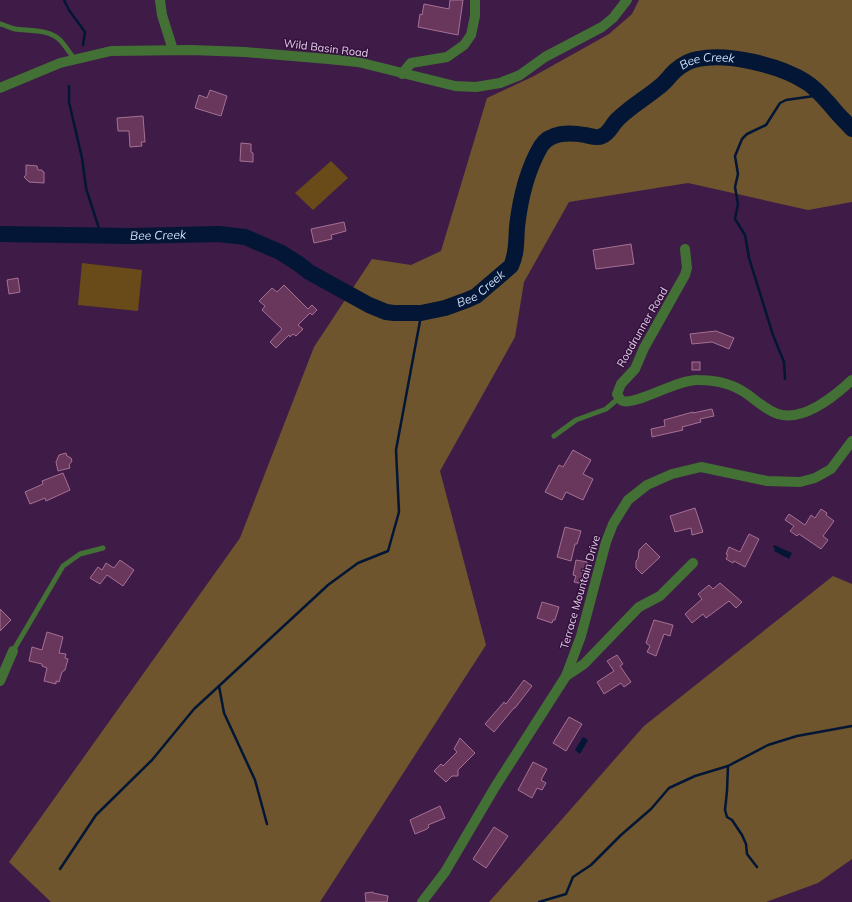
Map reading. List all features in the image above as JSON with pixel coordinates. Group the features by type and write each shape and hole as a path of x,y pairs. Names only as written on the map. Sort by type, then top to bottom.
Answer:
{"street":[{"path":"160,0 162,15 173,50"},
{"path":"402,74 411,62 448,57 464,46 471,35 475,16 475,0"},
{"name":"Wild Basin Road","path":"0,88 60,63 74,59 111,51 173,50 245,52 328,58 358,62 455,86 476,87 500,84 520,75 545,57 602,27 613,18 627,0"},
{"name":"Roadrunner Road","path":"619,398 617,394 621,384 635,369 646,343 685,274 687,268 685,249"},
{"path":"619,398 624,401 633,401 677,384 696,380 716,381 745,393 778,414 789,416 812,410 836,394 852,380"},
{"name":"Terrace Mountain Drive","path":"422,902 445,872 495,787 566,676 581,636 606,542 620,511 628,500 648,485 672,474 701,467 766,481 800,482 814,478 831,469 852,441"},
{"path":"566,676 584,664 639,607 660,596 693,562"},
{"path":"0,681 14,651"}],"lane":[{"path":"0,24 13,28 41,31 54,35 61,41 74,59"},
{"path":"554,436 576,420 606,409 619,398"},
{"path":"14,651 63,566 80,554 103,548"}],"shaded area":[{"path":"639,0 852,0 852,202 808,210 688,183 569,202 524,282 515,337 440,471 486,645 320,902 51,902 9,862 240,538 314,347 372,259 411,265 441,251 487,98 534,76 609,34 632,14"},
{"path":"331,161 348,178 313,210 295,193"},
{"path":"82,263 142,270 138,311 78,305"},
{"path":"833,576 852,584 852,859 818,883 766,902 489,902 644,726"}],"water":[{"path":"774,545 792,553 789,559 774,551"},
{"path":"583,737 588,740 580,754 575,750"}],"building":[{"path":"450,0 463,0 458,35 418,27 420,14 422,15 424,4 449,9"},
{"path":"210,90 227,96 221,116 195,108 199,95 207,98"},
{"path":"143,116 145,142 141,142 142,146 130,147 129,131 118,131 117,118"},
{"path":"241,143 251,144 253,162 240,161"},
{"path":"26,165 37,166 38,170 42,170 44,172 44,183 29,182 24,177 26,175"},
{"path":"344,222 346,231 331,235 332,239 314,243 311,229"},
{"path":"631,244 634,264 596,269 593,250"},
{"path":"18,278 20,292 9,294 7,280"},
{"path":"284,285 308,309 312,305 317,310 312,315 310,313 298,325 303,329 296,336 293,334 290,337 289,335 276,348 270,342 282,329 262,310 265,306 259,301 272,288 277,292"},
{"path":"716,331 734,338 729,349 712,342 692,344 690,334"},
{"path":"692,362 700,362 700,370 692,370"},
{"path":"712,409 714,416 700,419 701,422 682,427 683,430 652,437 651,429 665,426 664,420 693,412"},
{"path":"573,450 591,460 583,474 593,479 583,500 566,492 562,500 545,492 559,465 563,467"},
{"path":"66,453 72,461 69,465 70,468 58,471 56,462 59,455"},
{"path":"63,473 70,490 46,501 45,498 30,504 25,492 43,484 42,481"},
{"path":"695,508 703,532 692,535 691,528 675,532 670,516"},
{"path":"821,509 834,521 823,536 828,540 821,549 799,534 797,536 790,531 794,526 785,520 789,514 805,525 811,515 815,518"},
{"path":"565,527 581,531 577,544 575,544 571,561 557,557"},
{"path":"749,534 759,539 745,567 734,561 733,563 726,559 728,555 726,554 729,547 740,552"},
{"path":"646,543 660,557 642,574 636,568 636,561 638,559 639,550"},
{"path":"120,560 134,570 123,586 107,575 100,584 90,578 98,567 102,570 106,563 114,568"},
{"path":"576,560 587,562 583,584 574,582 576,576 573,575"},
{"path":"720,583 742,602 736,608 729,601 706,618 703,614 692,623 685,614 702,599 698,594 709,585 713,589"},
{"path":"542,602 559,607 555,620 553,620 552,623 537,618"},
{"path":"0,609 11,620 0,631"},
{"path":"654,620 673,625 670,636 664,634 656,656 647,652 650,646 646,643"},
{"path":"47,632 63,637 59,653 66,654 65,658 68,659 65,670 62,672 59,682 56,681 56,684 44,681 47,668 42,666 42,664 29,661 32,647 42,650"},
{"path":"617,655 623,664 620,666 631,682 624,687 621,683 604,694 597,682 614,671 607,661"},
{"path":"524,680 532,686 494,732 485,724 504,702 506,704"},
{"path":"569,717 582,724 566,751 553,743"},
{"path":"460,738 475,753 458,770 458,776 452,776 446,782 434,771 441,764 443,766 457,752 454,749"},
{"path":"533,762 547,769 541,780 546,783 542,790 537,788 532,798 518,790"},
{"path":"440,806 445,818 428,825 429,827 427,829 415,834 410,820"},
{"path":"494,827 508,836 486,868 473,859"},
{"path":"373,892 388,896 387,902 366,902 365,893"}],"waterway":[{"path":"64,0 69,10 85,32 83,45"},
{"name":"Bee Creek","path":"0,234 129,236 219,234 245,237 280,252 309,272 369,305 386,312 421,313 445,308 476,296 511,266 515,252 518,217 522,196 536,155 545,141 555,136 567,133 596,137 605,135 623,114 661,85 678,68 689,62 710,58 738,59 782,70 813,87 852,129"},
{"path":"69,86 69,102 82,158 86,188 101,235"},
{"path":"785,379 784,362 773,335 749,258 745,235 735,219 738,204 735,187 738,174 735,156 742,139 747,134 766,125 780,103 786,100 821,95"},
{"path":"267,824 255,780 224,713 219,686 328,585 358,563 388,551 399,512 396,450 421,313"},
{"path":"60,869 96,815 152,760 194,709 219,686"},
{"path":"539,902 566,894 573,877 591,865 621,835 651,809 669,788 695,776 728,766 768,745 797,736 852,726"},
{"path":"728,766 725,810 727,817 732,820 742,835 746,844 747,854 757,867"}]}
